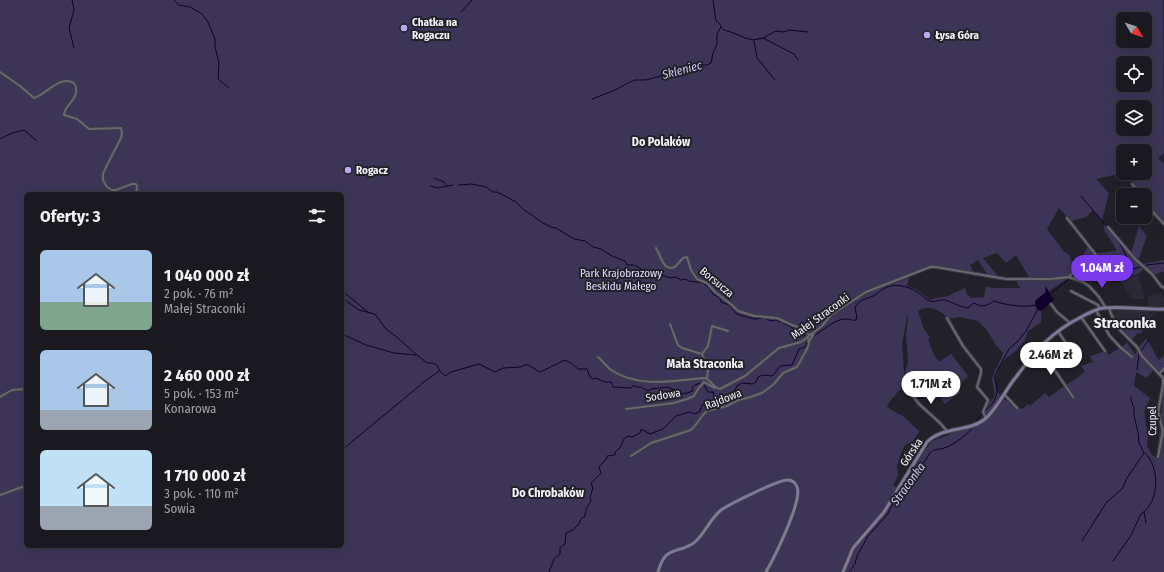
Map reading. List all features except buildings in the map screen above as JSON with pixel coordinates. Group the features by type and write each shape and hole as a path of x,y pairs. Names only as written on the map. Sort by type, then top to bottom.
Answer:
{"street":[{"path":"0,72 34,98 59,83 72,81 76,84 76,91 73,100 65,109 64,114 78,119 89,129 121,128 121,138 103,174 103,180 107,187 114,190 135,184 137,187 136,192"},
{"path":"1132,184 1136,188"},
{"path":"1152,210 1164,224"},
{"path":"1067,218 1094,250 1096,255 1093,260 1072,272 1070,278 1083,282 1089,286 1107,308 1118,327 1137,347 1144,358 1160,374 1164,368"},
{"path":"1108,227 1135,259 1152,274 1164,288"},
{"name":"Borsucza","path":"656,248 664,266 667,268 676,267 683,258 686,258 697,279 707,283 715,292 738,311 755,316 777,318 799,328 809,337"},
{"name":"Małej Straconki","path":"716,388 722,388 745,376 779,348 798,344 809,337 822,326 831,315 866,292 930,267 1008,279 1070,278"},
{"path":"1071,292 1094,303 1109,335 1132,357"},
{"path":"1051,304 1058,313 1070,323"},
{"name":"Górska","path":"844,572 855,544 884,512 924,445 934,436 978,423 986,418 1045,340 1070,323 1098,309 1164,309"},
{"path":"1081,317 1105,351"},
{"path":"947,318 963,346 981,369 977,387 988,400 983,413 986,418"},
{"path":"670,324 678,345 682,348 702,354"},
{"path":"702,354 708,346 712,326 728,331"},
{"path":"1058,331 1076,359"},
{"name":"Rajdowa","path":"632,456 651,443 691,430 703,415 710,410 727,406 738,400 766,391 783,374 797,367 806,354 814,332"},
{"name":"Rajdowa","path":"809,337 809,343"},
{"path":"1038,349 1052,366 1073,397"},
{"path":"702,354 708,370 707,379"},
{"path":"598,356 606,366 627,378 643,382 707,379 716,388"},
{"name":"Czupel","path":"1158,458 1163,431 1158,412 1163,383 1163,378 1160,374"},
{"name":"Sodowa","path":"626,409 681,401 693,396 704,382 716,388"},
{"path":"904,384 919,404 947,431"},
{"path":"0,397 12,390 24,390"},
{"path":"1003,394 1017,408"},
{"path":"658,572 667,554 693,544 721,510 779,482 791,480 798,487 796,499 783,540 766,572"},
{"path":"0,495 24,488"}],"shaded area":[{"path":"1138,275 1145,299 1132,299 1121,281 1122,278"},
{"path":"1045,286 1054,300 1041,311 1037,308 1035,301 1046,292"},
{"path":"1160,292 1164,298 1164,305 1161,305 1161,307 1149,307 1147,298 1154,293 1156,295"},
{"path":"1112,310 1150,311 1150,313 1156,313 1149,319 1132,319 1116,324 1111,312"}],"green space":[{"name":"Park Krajobrazowy Beskidu Małego","path":"0,0 1163,0 1164,153 1158,158 1164,164 1164,223 1152,210 1152,188 1138,188 1131,180 1152,180 1152,144 1116,144 1116,175 1096,179 1109,193 1102,220 1093,210 1086,217 1071,221 1069,216 1067,217 1059,208 1047,229 1065,253 1066,252 1071,258 1070,261 1079,262 1089,245 1095,255 1092,261 1068,276 1057,278 1029,277 1016,255 1006,263 997,253 983,258 998,276 1004,278 988,275 978,260 970,265 974,273 934,266 910,274 907,286 917,290 930,300 948,296 965,288 967,294 971,298 984,297 986,286 992,288 1021,288 1017,284 1017,280 1039,281 1069,278 1049,291 1045,286 1046,292 1036,300 1041,311 1042,310 1041,322 1028,331 1025,340 1016,351 1005,359 999,368 997,366 1003,353 986,329 978,321 960,317 948,319 943,313 931,308 918,311 924,329 930,337 928,339 934,355 939,362 951,354 968,376 957,387 961,392 945,404 931,385 922,392 905,374 908,362 906,335 908,317 906,313 907,317 902,344 905,384 889,402 887,407 902,415 919,431 913,441 905,445 902,451 897,466 898,475 893,485 897,488 890,501 923,453 922,452 932,441 949,435 949,433 977,425 987,420 1004,399 1022,409 1028,404 1030,406 1045,393 1049,397 1085,372 1081,366 1093,362 1090,356 1106,351 1109,355 1127,343 1135,354 1138,350 1154,370 1146,378 1136,372 1134,386 1150,398 1144,412 1148,436 1147,446 1152,455 1157,458 1164,383 1164,572 0,572"},
{"path":"1104,224 1144,269 1138,274 1134,275 1122,276 1114,273 1082,280 1071,277 1073,273 1096,257 1097,253 1117,250 1104,230"},
{"path":"1139,226 1147,236 1138,261 1131,253"},
{"path":"1164,260 1164,271 1153,276 1147,269 1163,267 1145,269 1142,264"},
{"path":"1132,319 1149,319 1145,323 1145,328 1140,334 1138,333 1131,340 1116,324"},
{"path":"1146,339 1159,360 1164,355 1164,367 1160,372 1147,361 1140,351 1139,347"},
{"path":"996,367 999,370 995,377 997,392 1001,395 986,416 983,412 989,400 991,401 995,396 992,379"}],"waterway":[{"path":"72,0 74,10 69,28 74,48"},
{"path":"174,0 179,5 190,7 202,14 208,22 215,39 215,47 219,63 218,79 229,88"},
{"path":"461,12 472,0"},
{"name":"Skleniec","path":"592,99 615,90 634,80 646,80 711,63 717,44 717,34 721,27 716,21 713,0"},
{"path":"721,27 724,30 745,38 753,40 763,38 794,54 798,60"},
{"path":"763,38 776,31 784,32 789,30 808,32"},
{"path":"754,41 757,58 775,80"},
{"path":"0,139 12,133 24,130 37,141"},
{"path":"434,178 444,182 447,186"},
{"path":"458,185 472,184 486,187 493,192 497,192 516,202 523,209 543,223 556,228 574,239 585,241 593,247 601,249 612,256 625,261 627,265 634,265 643,270 648,270 670,278 676,277 681,280 685,279 703,283 713,294 720,298 721,302 729,305 737,314 754,319 765,318 771,321 776,320 780,322"},
{"path":"431,186 437,188 453,185"},
{"path":"1081,196 1108,228"},
{"path":"1114,235 1133,268"},
{"name":"Straconka","path":"1050,294 1074,275 1091,275 1104,271 1127,271 1147,265 1164,263"},
{"path":"812,337 842,319 856,320 855,308 858,303 891,286 910,288 930,301 934,302 945,300 968,308 974,303 979,306 984,306 994,301 1015,306 1036,305"},
{"path":"346,294 369,313"},
{"path":"344,299 359,310 375,314 386,329 427,363 437,365 445,376 451,372 479,364 495,372 503,368 521,367 524,365 528,365 540,372 565,360 578,369 587,369 590,377 593,379 596,378 605,382 611,382 613,387 631,388 634,385 635,387 641,387 648,391 651,389 667,387 684,394 693,391 692,388 700,383 704,385 708,392 713,392 715,400"},
{"name":"Straconka","path":"976,422 992,404 996,396 997,391 995,375 1009,349 1026,331 1038,309"},
{"path":"783,323 792,328 796,328 807,338"},
{"path":"344,335 366,345 394,353 416,355"},
{"path":"549,572 554,559 560,554 560,548 565,544 566,533 573,530 585,516 586,509 591,501 590,497 593,488 591,483 601,473 599,467 607,456 615,455 615,452 620,448 624,439 628,436 632,437 640,433 641,430 650,434 663,429 676,416 689,412 695,414 700,411 702,405 733,395 737,386 742,383 753,384 756,382 758,377 763,375 772,376 780,366 792,365 799,349 805,347 808,340"},
{"path":"1141,351 1148,341"},
{"path":"1137,370 1139,354"},
{"path":"344,448 439,371"},
{"path":"1082,541 1106,503 1122,489 1127,478 1144,453 1139,443 1131,397"},
{"name":"Straconka","path":"849,572 855,564 857,556 868,536 887,515 896,498 905,493 930,453 956,442 966,435 975,425"},
{"path":"1113,561 1130,537 1141,514 1147,509 1155,493 1155,475 1150,459 1145,453"},
{"path":"1144,512 1146,523"}],"place":[{"name":"Chatka na Rogaczu","path":"404,28"},
{"name":"Łysa Góra","path":"927,35"},
{"name":"Rogacz","path":"348,170"}],"district":[{"name":"Do Polaków","path":"661,142"},
{"name":"Straconka","path":"1125,323"},
{"name":"Mała Straconka","path":"705,364"},
{"name":"Do Chrobaków","path":"548,493"}]}
